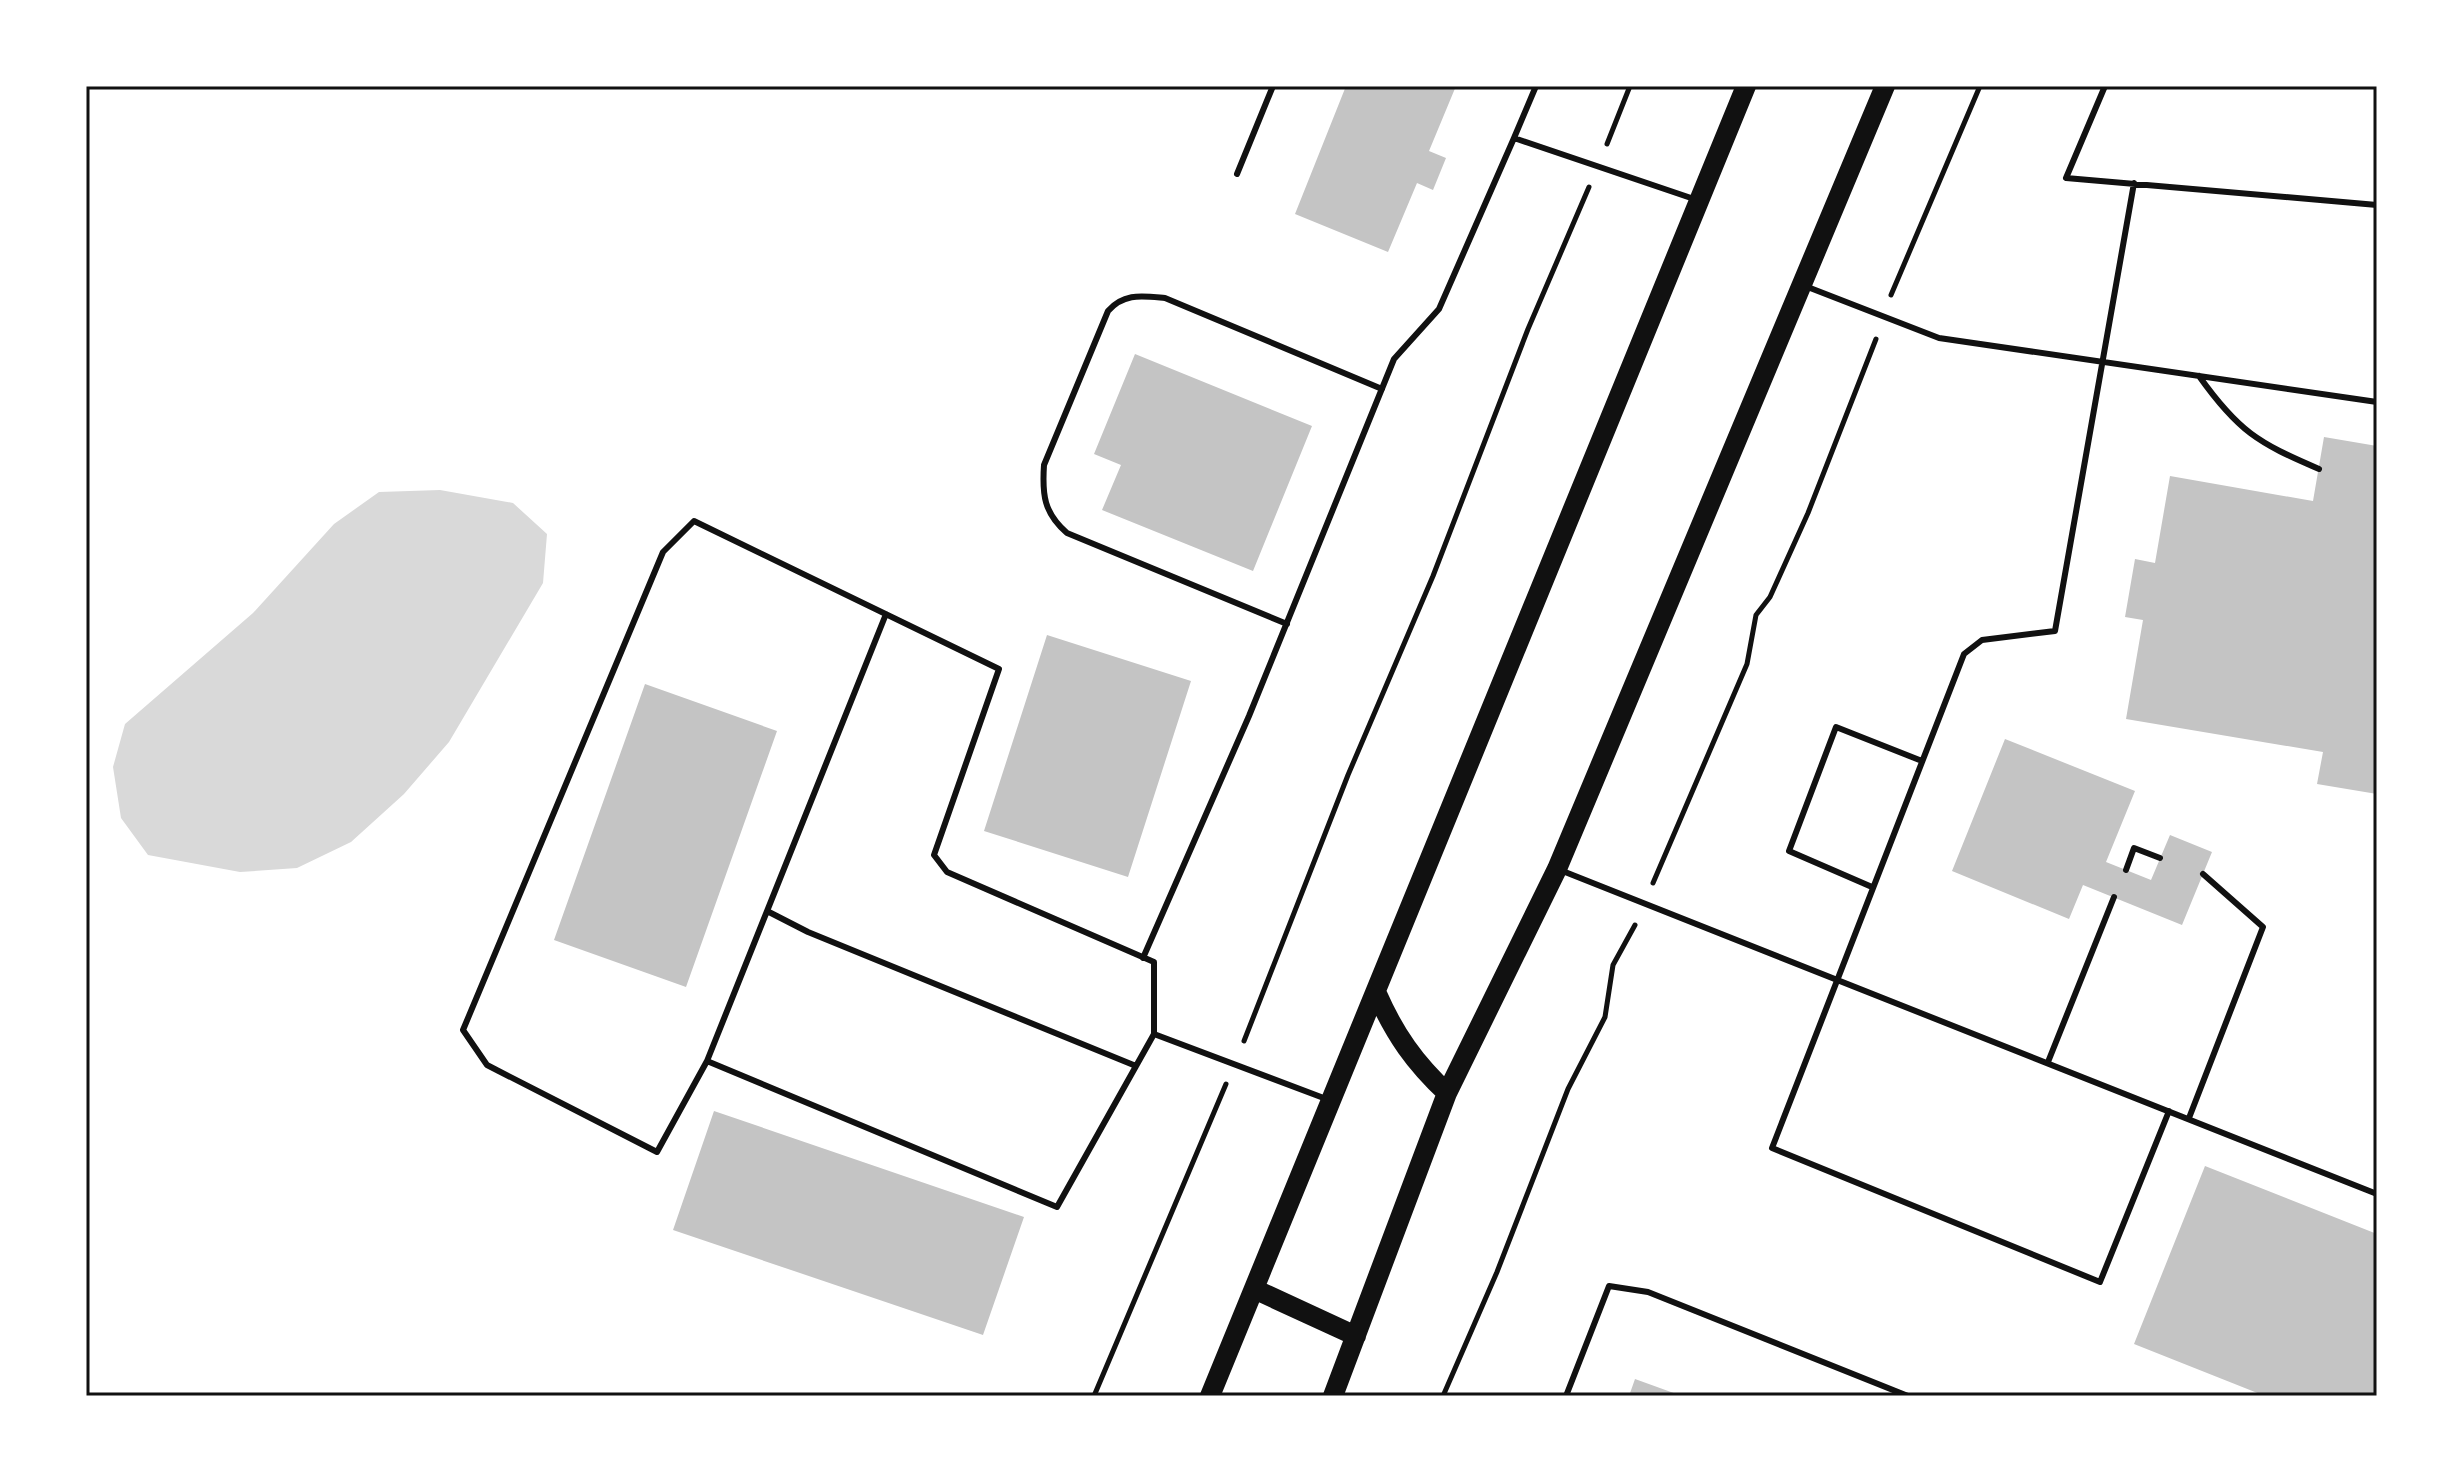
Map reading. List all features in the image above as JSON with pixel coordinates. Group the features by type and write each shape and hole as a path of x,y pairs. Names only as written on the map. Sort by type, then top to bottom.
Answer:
{"main road":[{"path":"1210,1396 1746,86"},
{"path":"1333,1396 1447,1093 1557,869 1885,86"},
{"path":"1377,994 1393,1030 1415,1063 1447,1093"},
{"path":"1254,1289 1356,1336"}],"lane":[{"path":"1237,174 1273,86"},
{"path":"1143,958 1287,624 1394,359 1439,309 1536,86"},
{"path":"2105,86 2066,178 2377,205"},
{"path":"1514,138 1700,201"},
{"path":"2134,183 2105,362 2055,631 1982,640 1964,654 1772,1148 2100,1282 2169,1111"},
{"path":"1802,284 1939,338 2377,402"},
{"path":"1287,624 1067,533 1049,517 1042,489 1049,451 1108,311 1119,299 1139,295 1165,298 1382,389"},
{"path":"2199,376 2227,415 2262,444 2319,469"},
{"path":"707,1061 1057,1207 1154,1034 1154,962 947,872 934,855 999,669 886,614 694,521 663,552 463,1030 487,1065 657,1152 707,1061 886,614"},
{"path":"1872,887 1789,851 1836,727 1922,761"},
{"path":"2126,870 2134,848 2160,858"},
{"path":"1557,869 2377,1194"},
{"path":"2189,1118 2263,927 2203,874"},
{"path":"2048,1062 2114,897"},
{"path":"767,911 808,932 1136,1066"},
{"path":"1154,1034 1329,1100"},
{"path":"1566,1396 1609,1286 1648,1292 1908,1396"}],"path":[{"path":"1094,1396 1235,1064 1348,775 1433,576 1528,329 1630,86"},
{"path":"1443,1396 1497,1272 1568,1089 1605,1017 1613,965 1645,903 1747,664 1756,615 1770,597 1808,513 1885,316 1903,260 1980,86"}],"shaded area":[{"path":"440,490 513,503 547,534 543,583 449,742 404,794 351,842 297,868 240,872 148,855 121,818 113,767 125,724 253,613 334,524 379,492"}],"building":[{"path":"1346,86 1456,86 1429,151 1446,158 1433,190 1417,183 1388,252 1295,214"},
{"path":"1135,354 1312,426 1253,571 1102,510 1121,465 1094,454"},
{"path":"2324,437 2377,446 2377,794 2317,784 2323,752 2126,719 2143,620 2125,617 2135,559 2155,563 2170,476 2313,501"},
{"path":"1047,635 1191,681 1128,877 984,831"},
{"path":"645,684 777,731 686,987 554,940"},
{"path":"2005,739 2135,791 2106,862 2151,880 2170,835 2212,852 2182,925 2083,885 2069,919 1952,871"},
{"path":"714,1111 1024,1217 983,1335 673,1230"},
{"path":"2205,1166 2377,1234 2377,1396 2265,1396 2134,1344"},
{"path":"1635,1379 1682,1396 1629,1396"}]}
